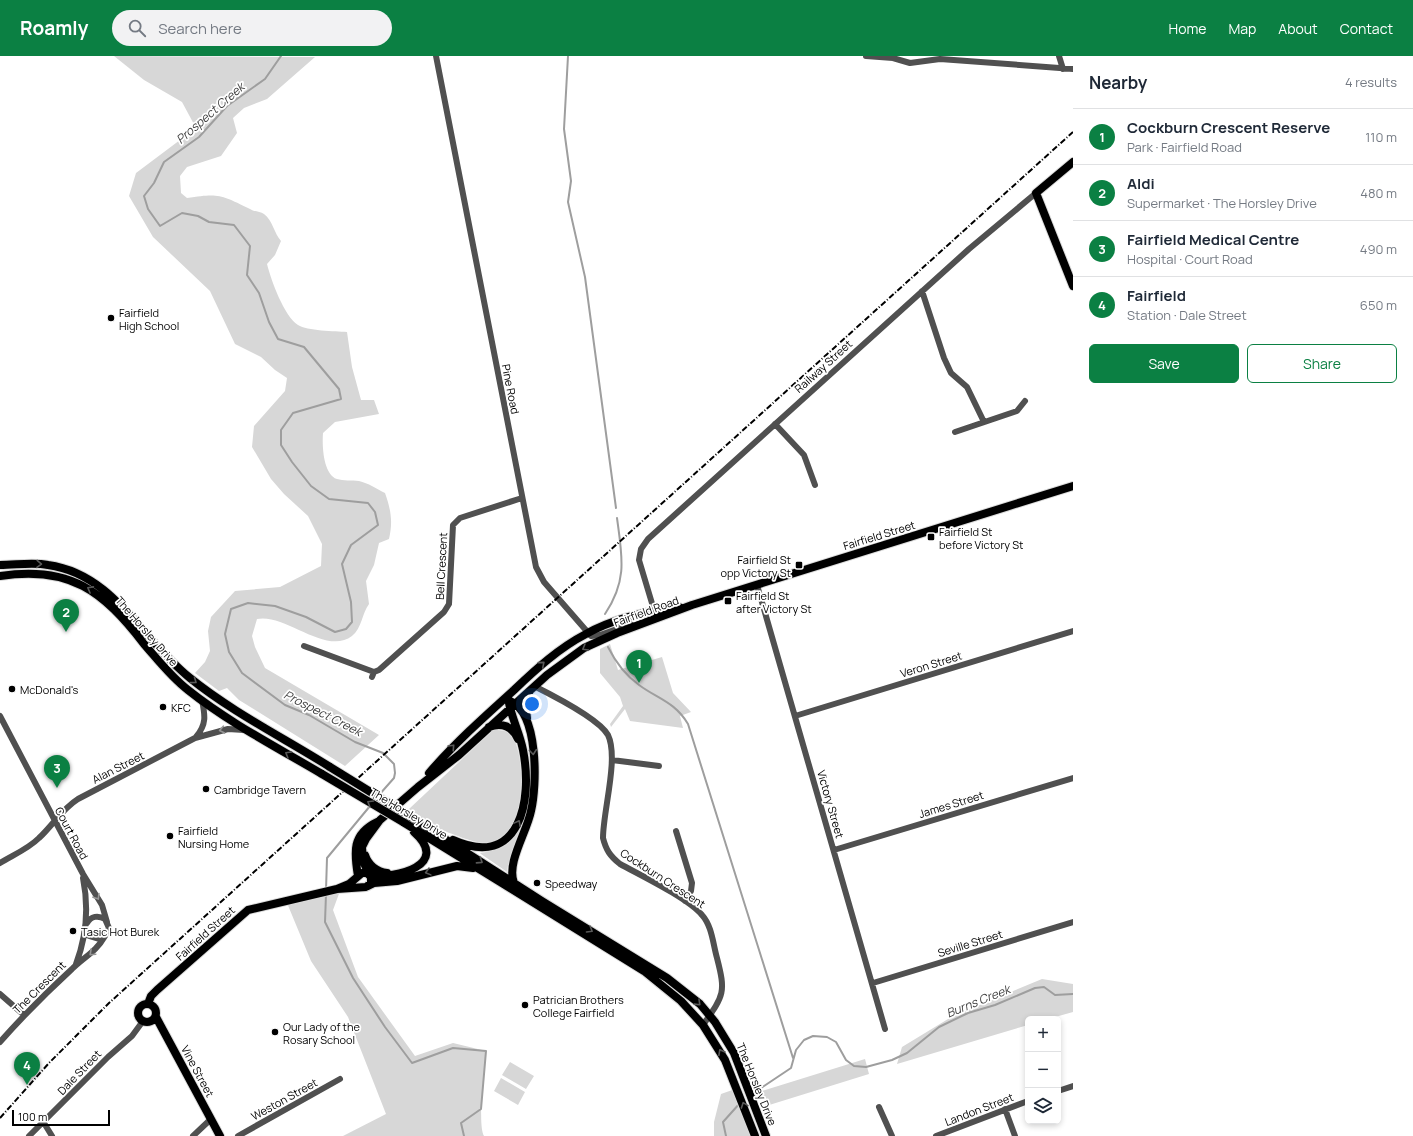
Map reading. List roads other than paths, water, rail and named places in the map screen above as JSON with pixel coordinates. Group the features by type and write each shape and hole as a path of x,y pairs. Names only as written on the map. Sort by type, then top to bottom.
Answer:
{"main road":[{"name":"Railway Street","path":"1036,193 1073,162"},
{"path":"1036,193 1073,286"},
{"name":"Fairfield Street","path":"692,606 1073,486"},
{"name":"The Horsley Drive","path":"0,565 48,565 78,573 93,582 116,600 162,651 189,677 226,704 436,832 514,883 676,984 710,1015 728,1042 766,1136"},
{"name":"The Horsley Drive","path":"0,576 35,573 48,574 79,584 95,592 119,614 175,679 202,700 249,731 403,822 644,971 681,1000 704,1025 726,1060 738,1088 755,1136"},
{"name":"Fairfield Road","path":"418,787 452,746 552,656 587,633 654,610 692,606"},
{"name":"Fairfield Road","path":"380,820 459,754 488,728 511,704 559,665 584,648 617,633 692,606"},
{"path":"514,883 512,871 513,862 526,829 534,789 534,754 525,702 532,688"},
{"path":"436,832 456,841 480,847 492,846 509,837 521,819 527,780 524,750 511,704 513,690"},
{"path":"498,703 511,704 529,725"},
{"path":"488,728 504,725 512,728 524,750"},
{"path":"380,820 364,842 362,852 364,864 372,880 366,887 358,883 356,854 358,841 368,828 380,820"},
{"path":"358,876 364,873 383,876 401,872 419,866 426,858 427,853 425,846 419,836 403,822"},
{"path":"372,832 365,848 368,862 374,868 382,872 401,872"},
{"name":"Fairfield Street","path":"148,1004 151,996 157,990 245,912 260,906 337,889 366,887 374,883 397,880 460,866 474,868 492,877"},
{"name":"Fairfield Street","path":"337,889 347,885 358,876"},
{"path":"148,1004 156,1009 156,1017 150,1022 143,1021 139,1016 139,1010 142,1006 148,1004"},
{"name":"Vine Street","path":"156,1017 220,1136"}],"street":[{"name":"Pine Road","path":"436,56 538,573 587,633"},
{"path":"866,56 893,58 910,63 940,59 1073,69"},
{"path":"1059,56 1063,69"},
{"name":"Railway Street","path":"654,610 639,560 639,554 644,545 655,533 922,291 969,249 1036,193"},
{"path":"922,291 944,358 951,372 968,387 984,422"},
{"path":"955,432 1017,411 1025,401"},
{"path":"775,424 804,455 815,485"},
{"name":"Bell Crescent","path":"304,646 373,674 444,612 449,604 452,537 453,525 455,521 460,518 522,498"},
{"name":"Victory Street","path":"757,585 872,983 884,1030"},
{"path":"587,633 591,636 596,636 621,627 660,618"},
{"name":"Veron Street","path":"795,716 1073,631"},
{"name":"Cockburn Crescent","path":"532,688 562,702 597,722 610,743 612,760 603,830 606,848 611,857 620,864 685,901 703,915 708,925 722,978 723,988 722,996 704,1025"},
{"name":"Alan Street","path":"195,738 206,721 202,700"},
{"name":"Court Road","path":"0,716 54,821 102,905 107,922"},
{"name":"Alan Street","path":"0,862 29,846 68,805 78,799 195,738 228,729 249,731"},
{"path":"612,760 659,766"},
{"name":"James Street","path":"834,850 1073,778"},
{"path":"676,831 692,883 691,891 685,901"},
{"name":"Court Road","path":"83,874 86,896 87,923"},
{"path":"98,916 107,922 108,931 95,951 75,965 87,923 91,918 98,916"},
{"name":"Seville Street","path":"872,983 1073,922"},
{"path":"86,930 92,938 99,939 105,936"},
{"name":"The Crescent","path":"0,1042 24,1015 75,965"},
{"path":"0,994 24,1015"},
{"name":"Dale Street","path":"29,1136 44,1123 108,1057 132,1036 143,1021"},
{"name":"Weston Street","path":"238,1136 340,1080"},
{"path":"1061,1090 1073,1086"},
{"name":"Landon Street","path":"936,1136 1025,1102"},
{"path":"880,1107 892,1136"},
{"path":"1005,1109 1015,1136"},
{"path":"192,1136 210,1119"},
{"path":"44,1123 52,1136"}],"waterway":[{"name":"Prospect Creek","path":"281,56 265,79 227,106 199,137 164,162 154,183 144,196 148,209 160,226 182,213 198,216 209,222 234,225 250,246 247,275 259,293 269,322 278,339 304,347 339,389 341,399 293,413 281,430 281,445 311,486 329,499 368,503 375,512 378,525 351,545 342,564 351,602 352,622 346,629 335,632 306,617 275,606 248,603 231,609 225,634 229,652 242,673 285,705 309,715 355,742 383,753 394,764 394,778 379,795"},
{"path":"568,56 564,129 571,181 568,202 585,277 616,508"},
{"path":"605,614 617,590 622,568 617,518"},
{"path":"608,647 614,658 629,677 646,690 672,706 688,724 793,1058"},
{"name":"Prospect Creek","path":"326,890 327,858 370,806"},
{"name":"Prospect Creek","path":"326,894 325,922 353,978 385,1027 412,1063 453,1048 486,1051 481,1109 461,1123 464,1136"},
{"name":"Burns Creek","path":"752,1094 791,1068 796,1050 804,1040 813,1036 827,1037 836,1042 846,1060 854,1066 866,1067 892,1060 907,1053 939,1027 968,1013 995,1005 1035,988 1044,987 1055,995 1073,994"},
{"name":"Burns Creek","path":"726,1136 723,1122 740,1103"}],"railway":[{"path":"0,1118 49,1063 109,1003 1073,132"}],"place":[{"name":"Fairfield High School","path":"111,318"},
{"name":"Fairfield St before Victory St","path":"931,537"},
{"name":"Fairfield St opp Victory St","path":"799,565"},
{"name":"Fairfield St after Victory St","path":"728,601"},
{"name":"Aldi","path":"66,632"},
{"name":"Cockburn Crescent Reserve","path":"639,683"},
{"name":"McDonald's","path":"12,689"},
{"name":"KFC","path":"163,707"},
{"name":"Fairfield Medical Centre","path":"57,788"},
{"name":"Cambridge Tavern","path":"206,789"},
{"name":"Fairfield Nursing Home","path":"170,836"},
{"name":"Speedway","path":"537,883"},
{"name":"Tasic Hot Burek","path":"73,931"},
{"name":"Patrician Brothers College Fairfield","path":"525,1005"},
{"name":"Our Lady of the Rosary School","path":"275,1032"},
{"name":"Fairfield","path":"27,1085"}]}
